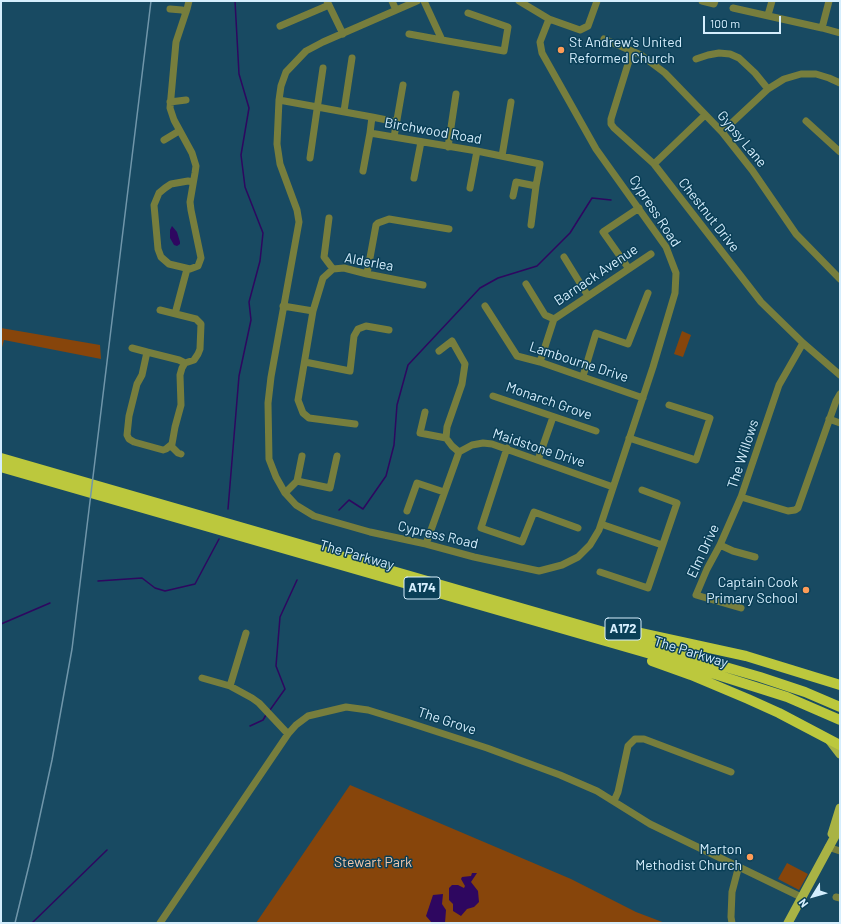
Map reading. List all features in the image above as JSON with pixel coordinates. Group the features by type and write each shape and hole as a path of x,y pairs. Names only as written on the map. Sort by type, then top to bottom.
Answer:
{"highway":[{"name":"The Parkway","path":"1,458 760,677 805,692 840,707"},
{"name":"The Parkway","path":"1,467 661,657 752,685 786,697 840,720"},
{"name":"A172","path":"552,616 580,619 746,656 837,682"},
{"name":"A174","path":"559,628 611,648 657,662 698,678 779,713 840,745"}],"main road":[{"name":"A174","path":"829,740 840,754"},
{"path":"829,845 840,808"},
{"path":"788,923 840,827"}],"street":[{"path":"189,1 176,42 170,102 172,114 194,160 196,173 193,182 190,210 201,258 200,263 195,268 187,269 169,264 164,261 159,253 154,205 159,193 171,184 188,180 193,182"},
{"path":"392,1 396,10"},
{"name":"Cypress Road","path":"417,1 323,42 306,51 286,72 281,86 278,100 277,144 280,164 297,210 299,222 271,377 268,403 269,459 276,477 285,492 296,505 314,516 370,532 538,571 562,565 578,557 590,545 601,524 643,398 675,293 676,273 666,247 596,149 542,52 540,42 549,19"},
{"path":"424,1 442,40"},
{"path":"519,1 549,19 580,30 588,26 597,1"},
{"path":"702,1 714,3"},
{"path":"768,15 772,1"},
{"path":"822,28 829,1"},
{"path":"280,26 328,3 343,34"},
{"path":"170,8 186,12"},
{"path":"733,8 840,33"},
{"path":"409,34 504,52 508,27 468,13"},
{"name":"Gypsy Lane","path":"604,39 650,60 665,73 722,132 752,170 796,234 840,279"},
{"name":"Chestnut Drive","path":"632,51 611,124 654,164 761,302 840,375"},
{"path":"696,59 719,53 730,54 739,58 755,73 768,89"},
{"path":"344,111 352,58"},
{"path":"310,158 323,68"},
{"path":"722,132 768,89 784,79 801,74 816,74 840,83"},
{"path":"394,137 403,85"},
{"path":"448,147 456,94"},
{"path":"170,102 186,100"},
{"name":"Birchwood Road","path":"278,100 318,106 372,117 370,133 477,151 540,164 531,225"},
{"path":"502,156 511,102"},
{"path":"654,164 705,114"},
{"path":"372,117 397,122"},
{"path":"806,121 840,152"},
{"path":"164,140 180,131"},
{"path":"363,171 370,133"},
{"path":"414,178 421,142"},
{"path":"470,188 477,151"},
{"path":"513,196 516,182 536,186"},
{"path":"629,269 603,232 639,208"},
{"path":"329,218 324,257 333,269"},
{"path":"368,274 376,225 378,223 389,219 449,229"},
{"name":"Barnack Avenue","path":"540,362 554,319 651,254"},
{"path":"564,257 588,296"},
{"name":"Alderlea","path":"355,424 309,418 303,413 298,400 313,311 323,278 333,269 344,268 423,285"},
{"path":"175,314 187,269"},
{"path":"526,284 545,315 554,319"},
{"path":"583,376 596,333 628,344 648,293"},
{"path":"283,306 313,311"},
{"name":"Lambourne Drive","path":"485,306 518,356 583,376 643,398"},
{"path":"148,352 141,377 137,384 129,416 127,435 129,439 134,442 162,450 170,446 181,405 180,375 185,363 194,360 198,356 200,349 201,326 196,319 160,310"},
{"path":"305,362 350,371 354,336 358,329 366,326 389,330"},
{"path":"439,351 452,341 465,364 462,384 447,428 446,438"},
{"name":"The Willows","path":"803,342 779,385 741,497 788,511 798,508 829,419 840,394"},
{"path":"132,348 179,360 185,363"},
{"name":"Monarch Grove","path":"493,396 596,431"},
{"path":"630,438 696,460 710,418 669,404"},
{"path":"425,412 420,433 446,438 458,452 426,544"},
{"path":"538,460 553,417"},
{"path":"829,419 840,423"},
{"name":"Maidstone Drive","path":"458,452 472,445 483,443 492,444 507,448 614,487"},
{"path":"170,446 181,454"},
{"path":"507,448 481,528 522,542 534,512 578,528"},
{"path":"285,492 297,481 302,456"},
{"path":"297,481 330,488 337,456"},
{"path":"407,511 417,483 444,492"},
{"path":"600,572 648,588 677,503 642,490"},
{"name":"Elm Drive","path":"741,497 720,546 707,569 696,595 741,608"},
{"path":"601,524 662,545"},
{"path":"720,546 755,557"},
{"path":"230,686 246,633"},
{"path":"202,678 230,686 252,698 267,711 288,734"},
{"name":"The Grove","path":"160,923 288,734 302,720 314,714 346,707 368,710 502,753 560,775 597,791 650,824 801,897"},
{"path":"614,801 618,792 628,746 635,739 644,739 730,772"},
{"path":"829,845 840,851"},
{"path":"732,923 732,892 739,867"}],"green space":[{"path":"1,328 100,345 101,359 4,340 1,351"},
{"path":"682,331 691,335 683,357 674,354"},
{"name":"Stewart Park","path":"350,785 571,879 636,912 665,923 256,923"},
{"path":"787,863 808,874 799,890 778,879"}],"shaded area":[{"path":"172,226 177,232 180,242 177,246 174,245 170,238 170,230"},
{"path":"472,873 477,873 471,882 478,891 479,902 474,907 467,909 461,916 453,911 453,904 449,900 449,888 452,885 458,885 464,888 465,886 461,879 462,877 471,876"},
{"path":"443,894 442,904 446,910 445,923 432,923 426,916 433,895"}],"waterway":[{"path":"228,509 239,376 251,320 249,302 260,261 263,233 245,187 241,155 249,108 239,74 235,1"},
{"path":"339,510 349,500 363,509 386,476 394,445 397,405 408,365 480,288 498,278 537,266 570,233 592,198 611,200"},
{"path":"98,581 142,578 155,588 165,591 195,584 219,539"},
{"path":"270,710 285,689 276,666 280,617 297,580"},
{"path":"1,624 50,603"},
{"path":"250,726 263,720 266,715"},
{"path":"32,923 107,850"}],"railway":[{"path":"15,923 52,760 72,649 151,1"}],"place":[{"name":"St Andrew's United Reformed Church","path":"561,50"},
{"name":"Captain Cook Primary School","path":"806,590"},
{"name":"Marton Methodist Church","path":"750,857"}]}
